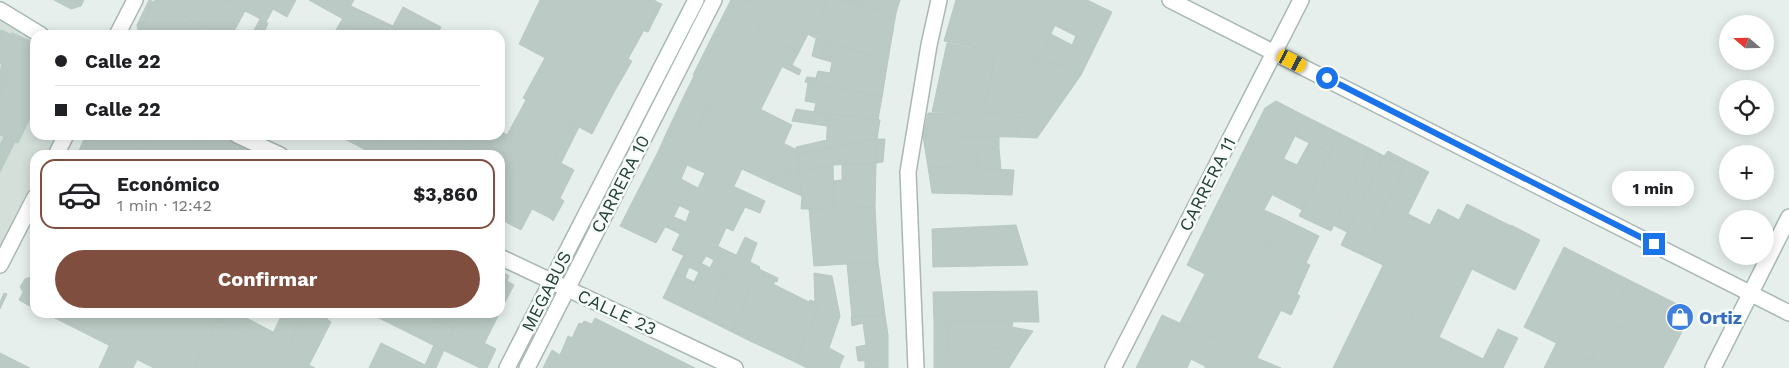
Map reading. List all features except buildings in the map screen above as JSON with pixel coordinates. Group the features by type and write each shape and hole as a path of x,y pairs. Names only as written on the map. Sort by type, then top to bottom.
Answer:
{"street":[{"path":"120,30 135,0"},
{"name":"MEGABUS","path":"507,368 696,0"},
{"name":"CARRERA 10","path":"527,368 714,0"},
{"path":"916,368 908,172 929,45 939,0"},
{"path":"1170,0 1789,313"},
{"name":"CARRERA 11","path":"1114,368 1301,0"},
{"path":"0,10 32,30"},
{"path":"248,140 269,150"},
{"path":"0,265 30,206"},
{"path":"1713,368 1789,217"},
{"name":"CALLE 23","path":"505,259 735,368"}],"shaded area":[{"path":"0,10 30,31 30,140 64,140 58,150 30,150 30,207 0,265"}],"place":[{"name":"Ortiz","path":"1680,317"}],"route":[{"path":"1327,78 1654,244"}]}
